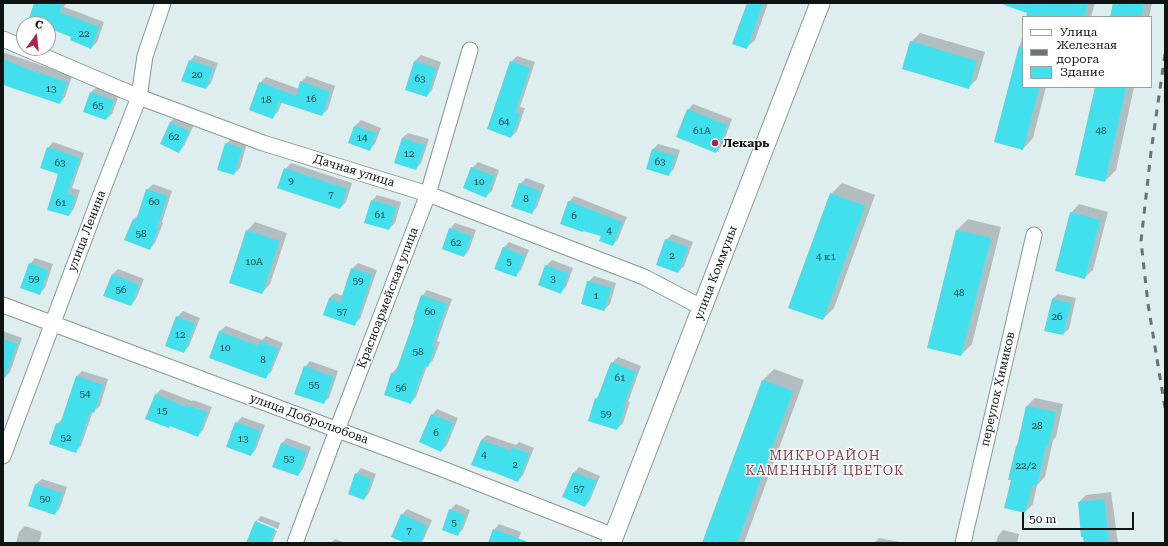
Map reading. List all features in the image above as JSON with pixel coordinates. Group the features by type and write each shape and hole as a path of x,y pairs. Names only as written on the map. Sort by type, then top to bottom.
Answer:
{"street":[{"name":"улица Ленина","path":"3,456 139,97 145,56 163,3"},
{"name":"улица Коммуны","path":"613,540 820,3"},
{"name":"Дачная улица","path":"3,39 139,97 263,144 428,194 644,276 703,308"},
{"name":"Красноармейская улица","path":"295,543 428,194 470,50"},
{"name":"переулок Химиков","path":"963,543 1034,235"},
{"name":"улица Добролюбова","path":"3,305 445,470 613,540"}],"building":[{"path":"34,3 63,3 59,12 99,27 91,49 70,40 71,37 56,31 56,16 30,16"},
{"path":"747,3 763,3 747,49 732,44"},
{"path":"1004,3 1088,3 1084,16 1026,16 1027,13 1004,5"},
{"path":"1113,3 1144,3 1141,16 1110,16"},
{"path":"910,41 977,61 969,89 902,69"},
{"path":"1019,46 1022,47 1022,88 1039,88 1023,150 994,142"},
{"path":"3,59 24,68 67,82 60,104 3,85"},
{"path":"189,60 213,68 206,89 181,81"},
{"path":"414,61 436,68 427,97 405,90"},
{"path":"510,61 530,68 515,112 520,114 511,138 487,129"},
{"path":"300,81 330,92 322,116 279,102 273,119 249,110 259,82 296,96"},
{"path":"1095,88 1126,88 1105,182 1075,175"},
{"path":"90,92 114,101 106,120 83,112"},
{"path":"687,109 727,125 716,153 676,137"},
{"path":"170,122 189,131 179,153 160,144"},
{"path":"354,126 376,133 370,151 348,143"},
{"path":"402,138 424,145 416,170 394,163"},
{"path":"225,143 242,148 234,175 217,170"},
{"path":"47,147 80,158 67,194 75,196 69,216 47,210 58,174 40,168"},
{"path":"652,149 675,156 669,176 646,169"},
{"path":"471,167 494,176 486,198 463,188"},
{"path":"284,168 347,189 340,209 277,188"},
{"path":"519,183 540,191 532,214 511,207"},
{"path":"146,189 167,196 157,228 158,229 150,250 124,240 133,219 136,220"},
{"path":"830,193 865,206 823,320 788,308"},
{"path":"371,200 396,207 389,230 364,223"},
{"path":"568,201 622,222 613,246 599,241 601,236 583,232 560,224"},
{"path":"1070,212 1100,220 1085,279 1055,271"},
{"path":"449,228 471,236 464,257 442,249"},
{"path":"246,230 279,241 262,294 229,283"},
{"path":"956,230 991,238 961,356 927,348"},
{"path":"665,239 688,247 678,273 656,265"},
{"path":"503,247 524,256 516,277 494,269"},
{"path":"29,263 48,270 40,295 20,288"},
{"path":"545,265 568,273 561,294 538,285"},
{"path":"351,268 372,275 355,326 323,315 329,298 340,302"},
{"path":"112,274 139,285 131,306 103,296"},
{"path":"587,281 611,288 604,311 581,304"},
{"path":"421,295 447,304 432,346 435,347 428,367 424,366 411,404 384,395 391,373 395,374"},
{"path":"1052,299 1071,303 1063,335 1044,331"},
{"path":"176,316 195,324 184,353 165,346"},
{"path":"219,331 258,346 260,341 278,349 266,379 209,358"},
{"path":"3,339 17,344 4,379 3,379"},
{"path":"611,362 636,372 623,407 625,408 617,430 588,421 595,398 597,399"},
{"path":"304,366 333,377 324,404 294,394"},
{"path":"76,376 103,385 94,413 90,411 76,453 49,444 56,423 60,424"},
{"path":"762,380 793,391 737,543 702,543"},
{"path":"155,394 186,407 187,405 207,412 198,437 170,426 169,428 145,419"},
{"path":"1026,406 1056,412 1048,446 1046,445 1037,486 1032,485 1025,513 1004,508 1011,480 1008,480"},
{"path":"431,414 453,423 441,452 419,442"},
{"path":"235,422 260,431 251,456 226,447"},
{"path":"481,440 511,451 512,447 529,454 518,482 471,465"},
{"path":"281,443 306,452 298,476 272,467"},
{"path":"573,472 596,481 585,507 562,497"},
{"path":"355,473 371,479 364,500 348,494"},
{"path":"35,484 62,493 55,515 28,506"},
{"path":"1104,499 1109,543 1084,543 1083,537 1081,537 1078,502"},
{"path":"449,509 465,515 458,536 442,530"},
{"path":"401,514 427,526 420,543 405,543 391,537"},
{"path":"255,521 275,529 270,543 246,543"},
{"path":"493,529 526,541 526,543 488,543"}],"railway":[{"path":"1165,54 1151,152 1141,241 1148,304 1165,408"}],"place":[{"name":"Лекарь","path":"715,143"}],"district":[{"name":"МИКРОРАЙОН КАМЕННЫЙ ЦВЕТОК","path":"825,464"}]}
